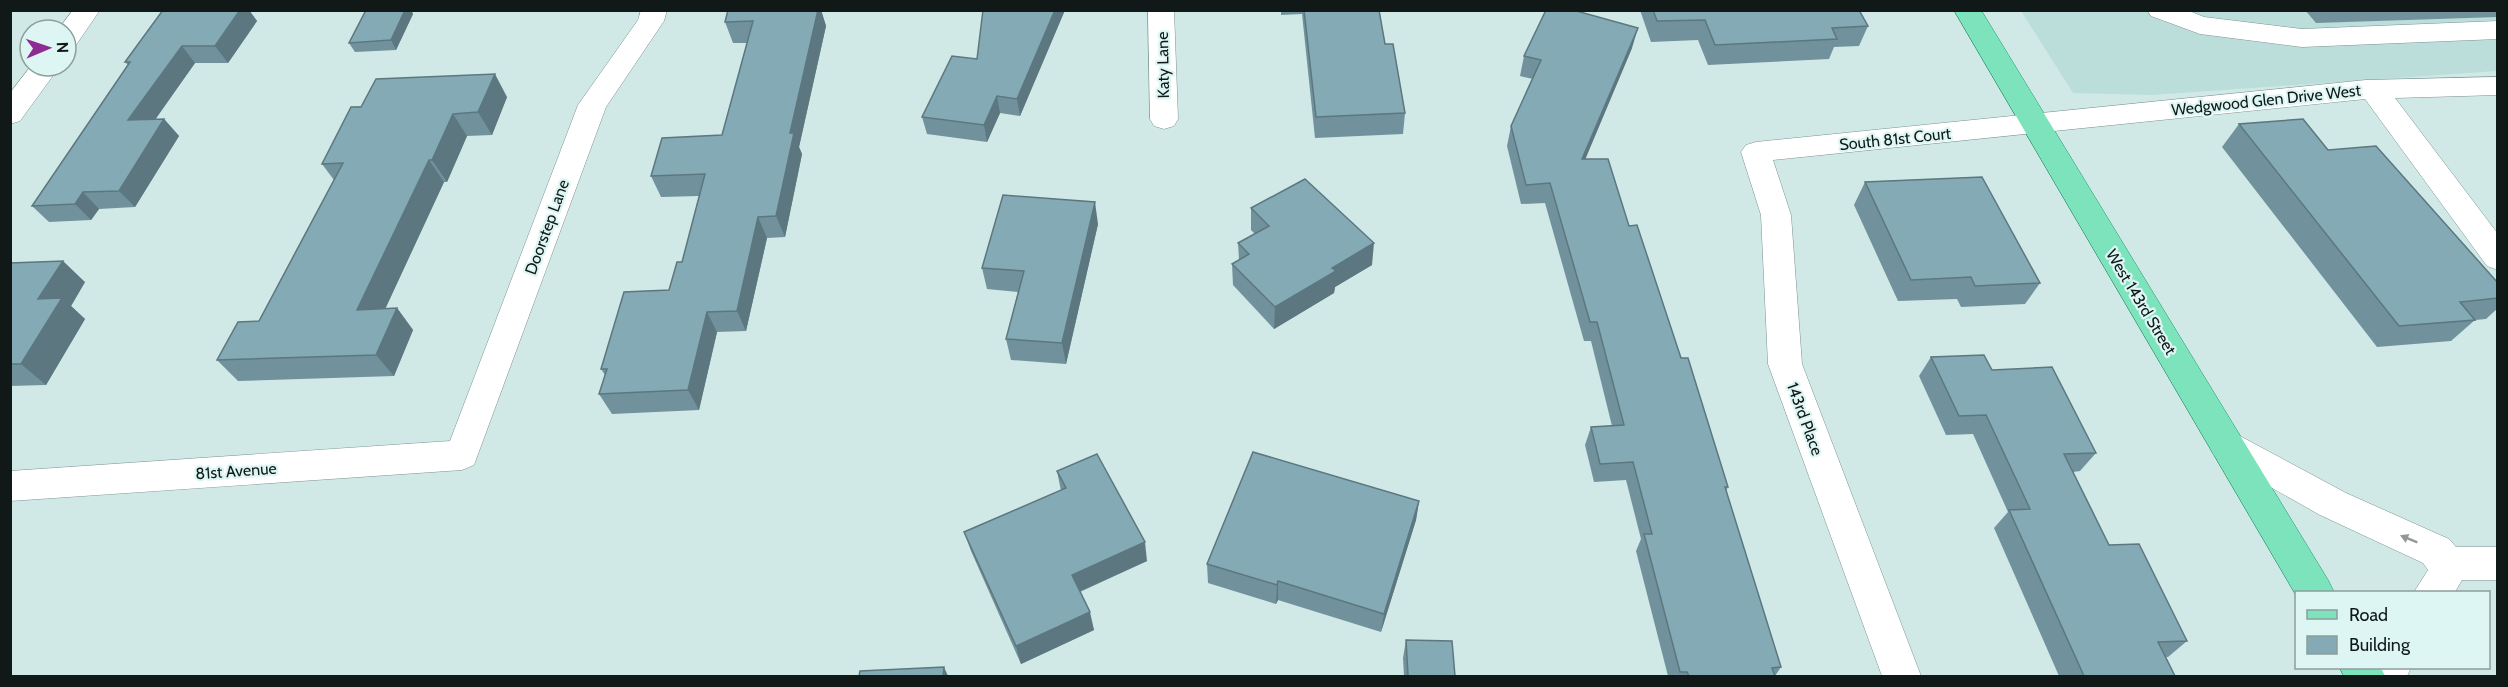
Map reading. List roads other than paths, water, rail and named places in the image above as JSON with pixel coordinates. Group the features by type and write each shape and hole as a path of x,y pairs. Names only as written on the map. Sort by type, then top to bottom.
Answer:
{"main road":[{"name":"West 143rd Street","path":"1967,10 2314,591"}],"street":[{"path":"78,22 87,10"},
{"name":"Doorstep Lane","path":"462,455 592,105 651,21 654,10"},
{"name":"Katy Lane","path":"1161,10 1164,119"},
{"path":"2160,10 2200,25 2242,21 2302,38 2498,30"},
{"path":"10,114 37,78"},
{"name":"Wedgwood Glen Drive West","path":"2035,125 2373,89 2498,86"},
{"path":"2373,89 2498,258"},
{"name":"South 81st Court","path":"1756,152 2035,125"},
{"name":"143rd Place","path":"1756,152 1776,215 1785,364 1901,676"},
{"path":"2226,445 2333,504 2436,551 2440,578 2498,564"},
{"name":"81st Avenue","path":"10,486 462,455"}]}
